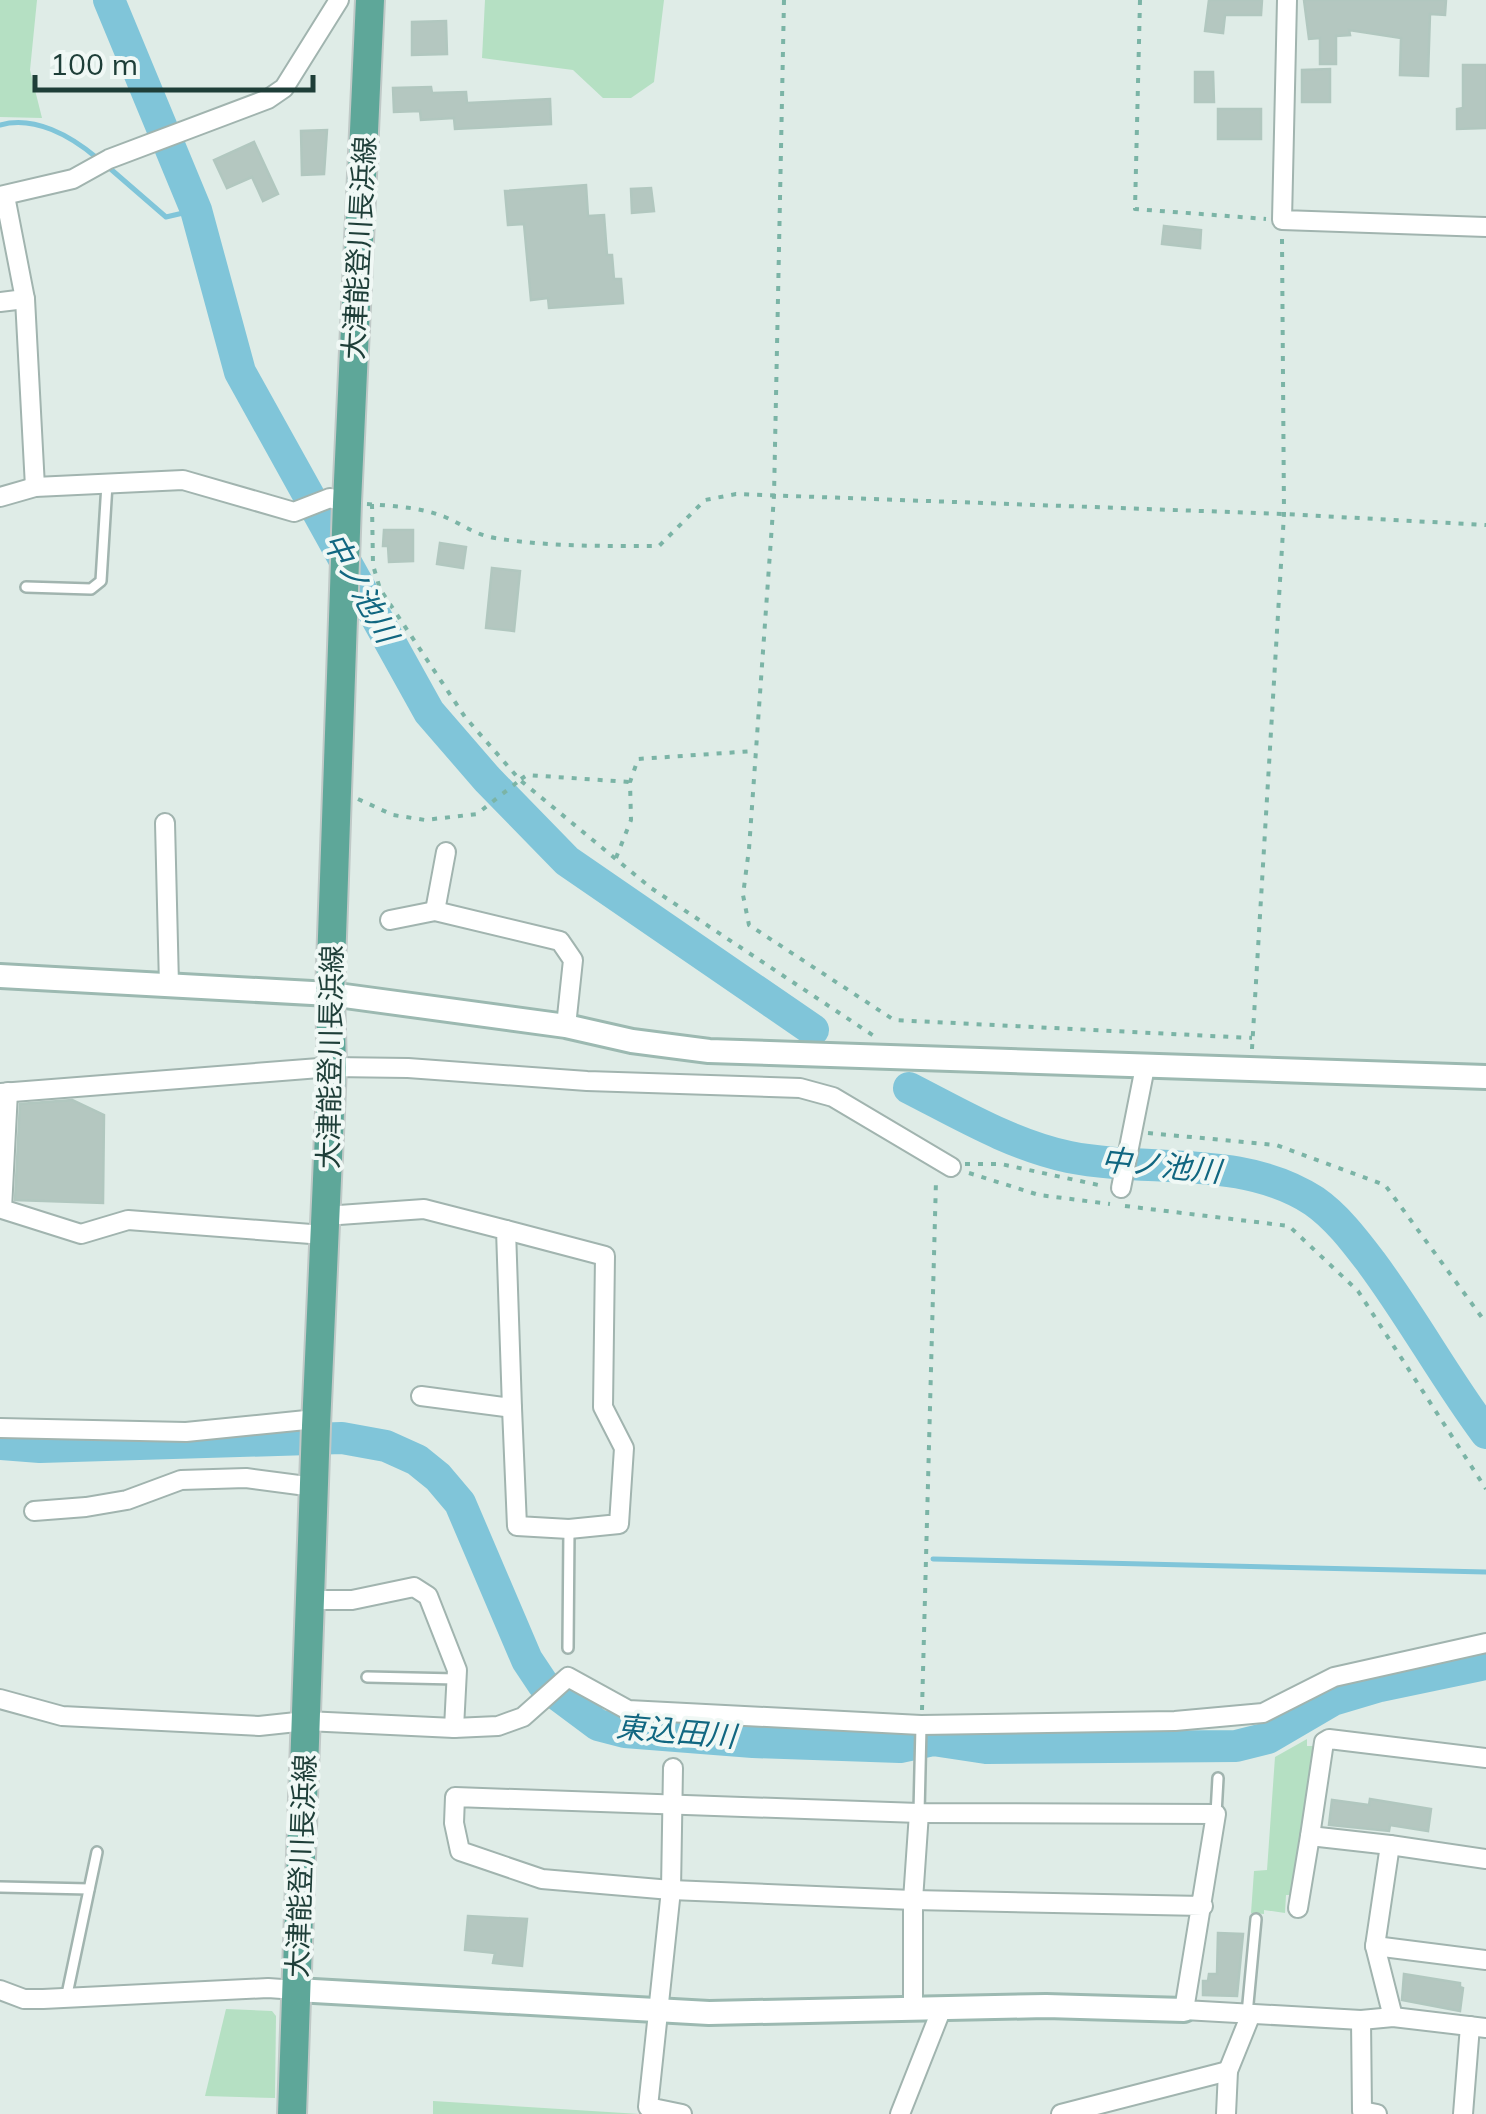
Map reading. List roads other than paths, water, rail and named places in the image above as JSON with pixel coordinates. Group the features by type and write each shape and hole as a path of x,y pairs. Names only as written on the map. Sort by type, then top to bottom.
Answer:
{"main road":[{"name":"大津能登川長浜線","path":"292,2114 332,1067 330,994 370,0"}],"street":[{"path":"35,488 25,299 3,196 73,179 148,144 244,110 284,88 339,0"},
{"path":"1287,0 1282,220 1486,227"},
{"path":"0,302 25,299"},
{"path":"0,497 35,488 183,480 294,512 349,506"},
{"path":"164,823 168,985"},
{"path":"435,911 446,852"},
{"path":"390,920 435,911 560,941 573,960 566,1026"},
{"path":"0,976 330,994 566,1026 709,1052 1486,1077"},
{"path":"506,1230 517,1526 570,1529 619,1524 624,1448 603,1407 605,1256 506,1230 424,1209 325,1226 128,1220 81,1234 2,1209 4,1093 332,1067 800,1088 834,1098 950,1168"},
{"path":"1121,1188 1145,1068"},
{"path":"422,1396 512,1408"},
{"path":"0,1428 186,1432 316,1423"},
{"path":"34,1510 126,1500 181,1480 314,1475"},
{"path":"310,1600 352,1600 414,1587 428,1596 456,1670 454,1728"},
{"path":"0,1699 62,1716 220,1721 259,1726 306,1721 454,1728 498,1726 536,1708 568,1677 628,1710 921,1728 1175,1721 1263,1713 1334,1677 1486,1643"},
{"path":"1298,1908 1324,1742 1329,1739 1486,1758"},
{"path":"673,1768 670,1890 648,2107 682,2114"},
{"path":"1184,2010 1202,1906 1216,1814 919,1813 455,1797 454,1823 460,1851 542,1880 670,1890 913,1900 1202,1906"},
{"path":"913,2010 913,1900 919,1813"},
{"path":"1310,1836 1486,1858"},
{"path":"1390,1845 1376,1946 1393,2017"},
{"path":"1376,1946 1486,1960"},
{"path":"0,1990 24,1998 66,1999 268,1988 708,2012 1046,2006 1361,2020 1393,2017 1478,2027 1463,2114"},
{"path":"900,2114 942,2008"},
{"path":"1226,2114 1228,2071 1249,2014"},
{"path":"1361,2020 1362,2111 1377,2114"},
{"path":"1061,2114 1228,2071"}],"lane":[{"path":"26,587 91,589 101,580 107,482"},
{"path":"568,1648 570,1529"},
{"path":"367,1677 456,1680"},
{"path":"919,1813 921,1728"},
{"path":"1216,1814 1218,1778"},
{"path":"66,1999 97,1852"},
{"path":"0,1887 89,1889"},
{"path":"1249,2014 1256,1919"}],"waterway":[{"name":"中ノ池川","path":"109,0 196,210 240,372 429,712 567,861 813,1030"},
{"path":"0,125 39,125 76,142 97,158"},
{"path":"106,165 166,217 196,210"},
{"name":"中ノ池川","path":"909,1088 987,1128 1048,1152 1100,1162 1226,1171 1286,1186 1314,1201 1338,1222 1371,1262 1486,1433"},
{"name":"東込田川","path":"0,1444 40,1447 342,1438 386,1446 417,1460 460,1503 527,1660 543,1684 598,1725 625,1732 753,1742 900,1747 933,1740 986,1748 1236,1746 1268,1738 1333,1700 1486,1664"},
{"path":"933,1559 1486,1572"}]}
